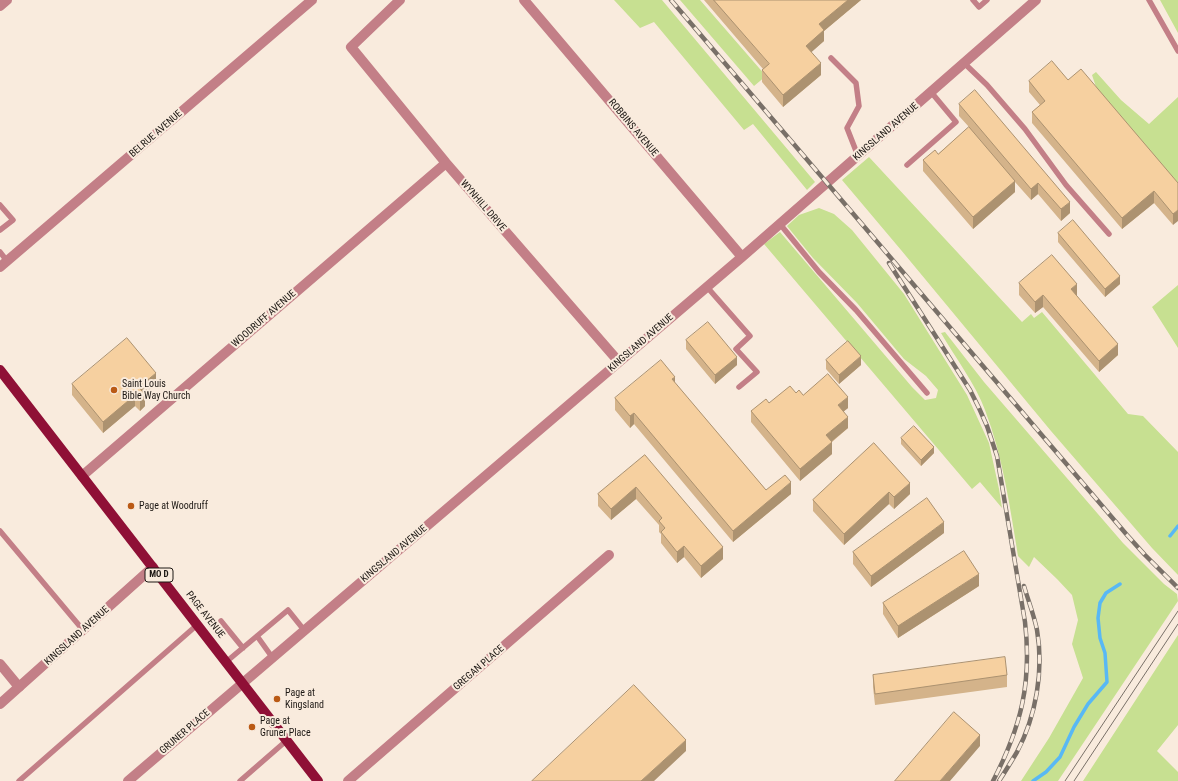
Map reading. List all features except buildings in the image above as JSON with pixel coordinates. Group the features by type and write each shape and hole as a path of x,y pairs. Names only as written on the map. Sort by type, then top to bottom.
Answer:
{"main road":[{"name":"PAGE AVENUE","path":"0,370 318,781"}],"street":[{"path":"0,6 7,0"},
{"name":"BELRUE AVENUE","path":"4,264 312,0"},
{"name":"WYNHILL DRIVE","path":"400,0 351,46 446,163 619,362"},
{"name":"ROBBINS AVENUE","path":"524,0 742,257"},
{"name":"KINGSLAND AVENUE","path":"242,683 742,257 1036,0"},
{"name":"WOODRUFF AVENUE","path":"82,476 446,163"},
{"name":"GREGAN PLACE","path":"348,781 609,555"},
{"name":"KINGSLAND AVENUE","path":"0,704 153,567"},
{"path":"0,664 20,687"},
{"name":"GRUNER PLACE","path":"128,781 242,683"}],"lane":[{"path":"973,0 979,7 987,0"},
{"path":"1149,0 1178,51"},
{"path":"831,58 856,83 859,106 847,128 858,156"},
{"path":"964,63 987,85 1025,129 1066,185 1109,234"},
{"path":"907,165 956,122 931,92"},
{"path":"0,205 13,220 0,230"},
{"path":"780,224 818,272 856,310 927,393"},
{"path":"0,252 4,264"},
{"path":"707,287 750,336 736,349 756,372 740,387"},
{"path":"0,531 83,630"},
{"path":"226,662 288,610 304,630"},
{"path":"221,621 243,648"},
{"path":"19,781 197,625"},
{"path":"256,636 272,657"},
{"path":"240,781 286,741"}],"green space":[{"path":"614,0 662,0 815,182 807,190 753,124 744,130 654,22 640,28"},
{"path":"680,0 700,0 766,76 754,86"},
{"path":"1160,0 1178,0 1178,33"},
{"path":"1096,72 1121,100 1149,124 1178,97 1178,189 1098,93 1092,75"},
{"path":"869,157 1022,322 1031,314 1034,318 1042,312 1128,414 1143,416 1178,452 1178,575 1152,548 1051,431 842,180"},
{"path":"819,208 834,214 852,230 904,294 967,395 989,443 1002,508 980,482 972,489 764,244 780,232 912,387 925,400 936,398 938,390 926,376 904,359 857,303 813,258 787,226 799,215"},
{"path":"1178,285 1178,348 1152,307"},
{"path":"945,332 984,382 1123,543 1164,584 1177,594 1178,601 1058,781 1021,781 1049,738 1083,678 1072,644 1078,620 1072,595 1034,557 1029,567 1018,556 997,446 981,400 941,333"},
{"path":"1178,635 1178,725 1157,751 1178,772 1178,781 1083,781"}],"waterway":[{"path":"1170,536 1178,526"},
{"path":"1033,781 1046,772 1060,757 1074,727 1088,704 1107,682 1105,653 1100,638 1098,618 1100,603 1106,593 1120,584"}],"tram line":[{"path":"1065,781 1178,611"},
{"path":"1074,781 1178,624"}],"railway":[{"path":"671,0 1127,535 1178,588"},
{"path":"889,263 970,390 987,426 997,456 1025,622 1027,665 1022,704 1017,723 1011,742 993,781"},
{"path":"999,781 1024,738 1034,708 1037,693 1040,661 1039,646 1036,624 1024,586"}],"place":[{"name":"Saint Louis Bible Way Church","path":"114,390"},
{"name":"Page at Woodruff","path":"131,506"},
{"name":"Page at Kingsland","path":"277,699"},
{"name":"Page at Gruner Place","path":"252,727"}]}
